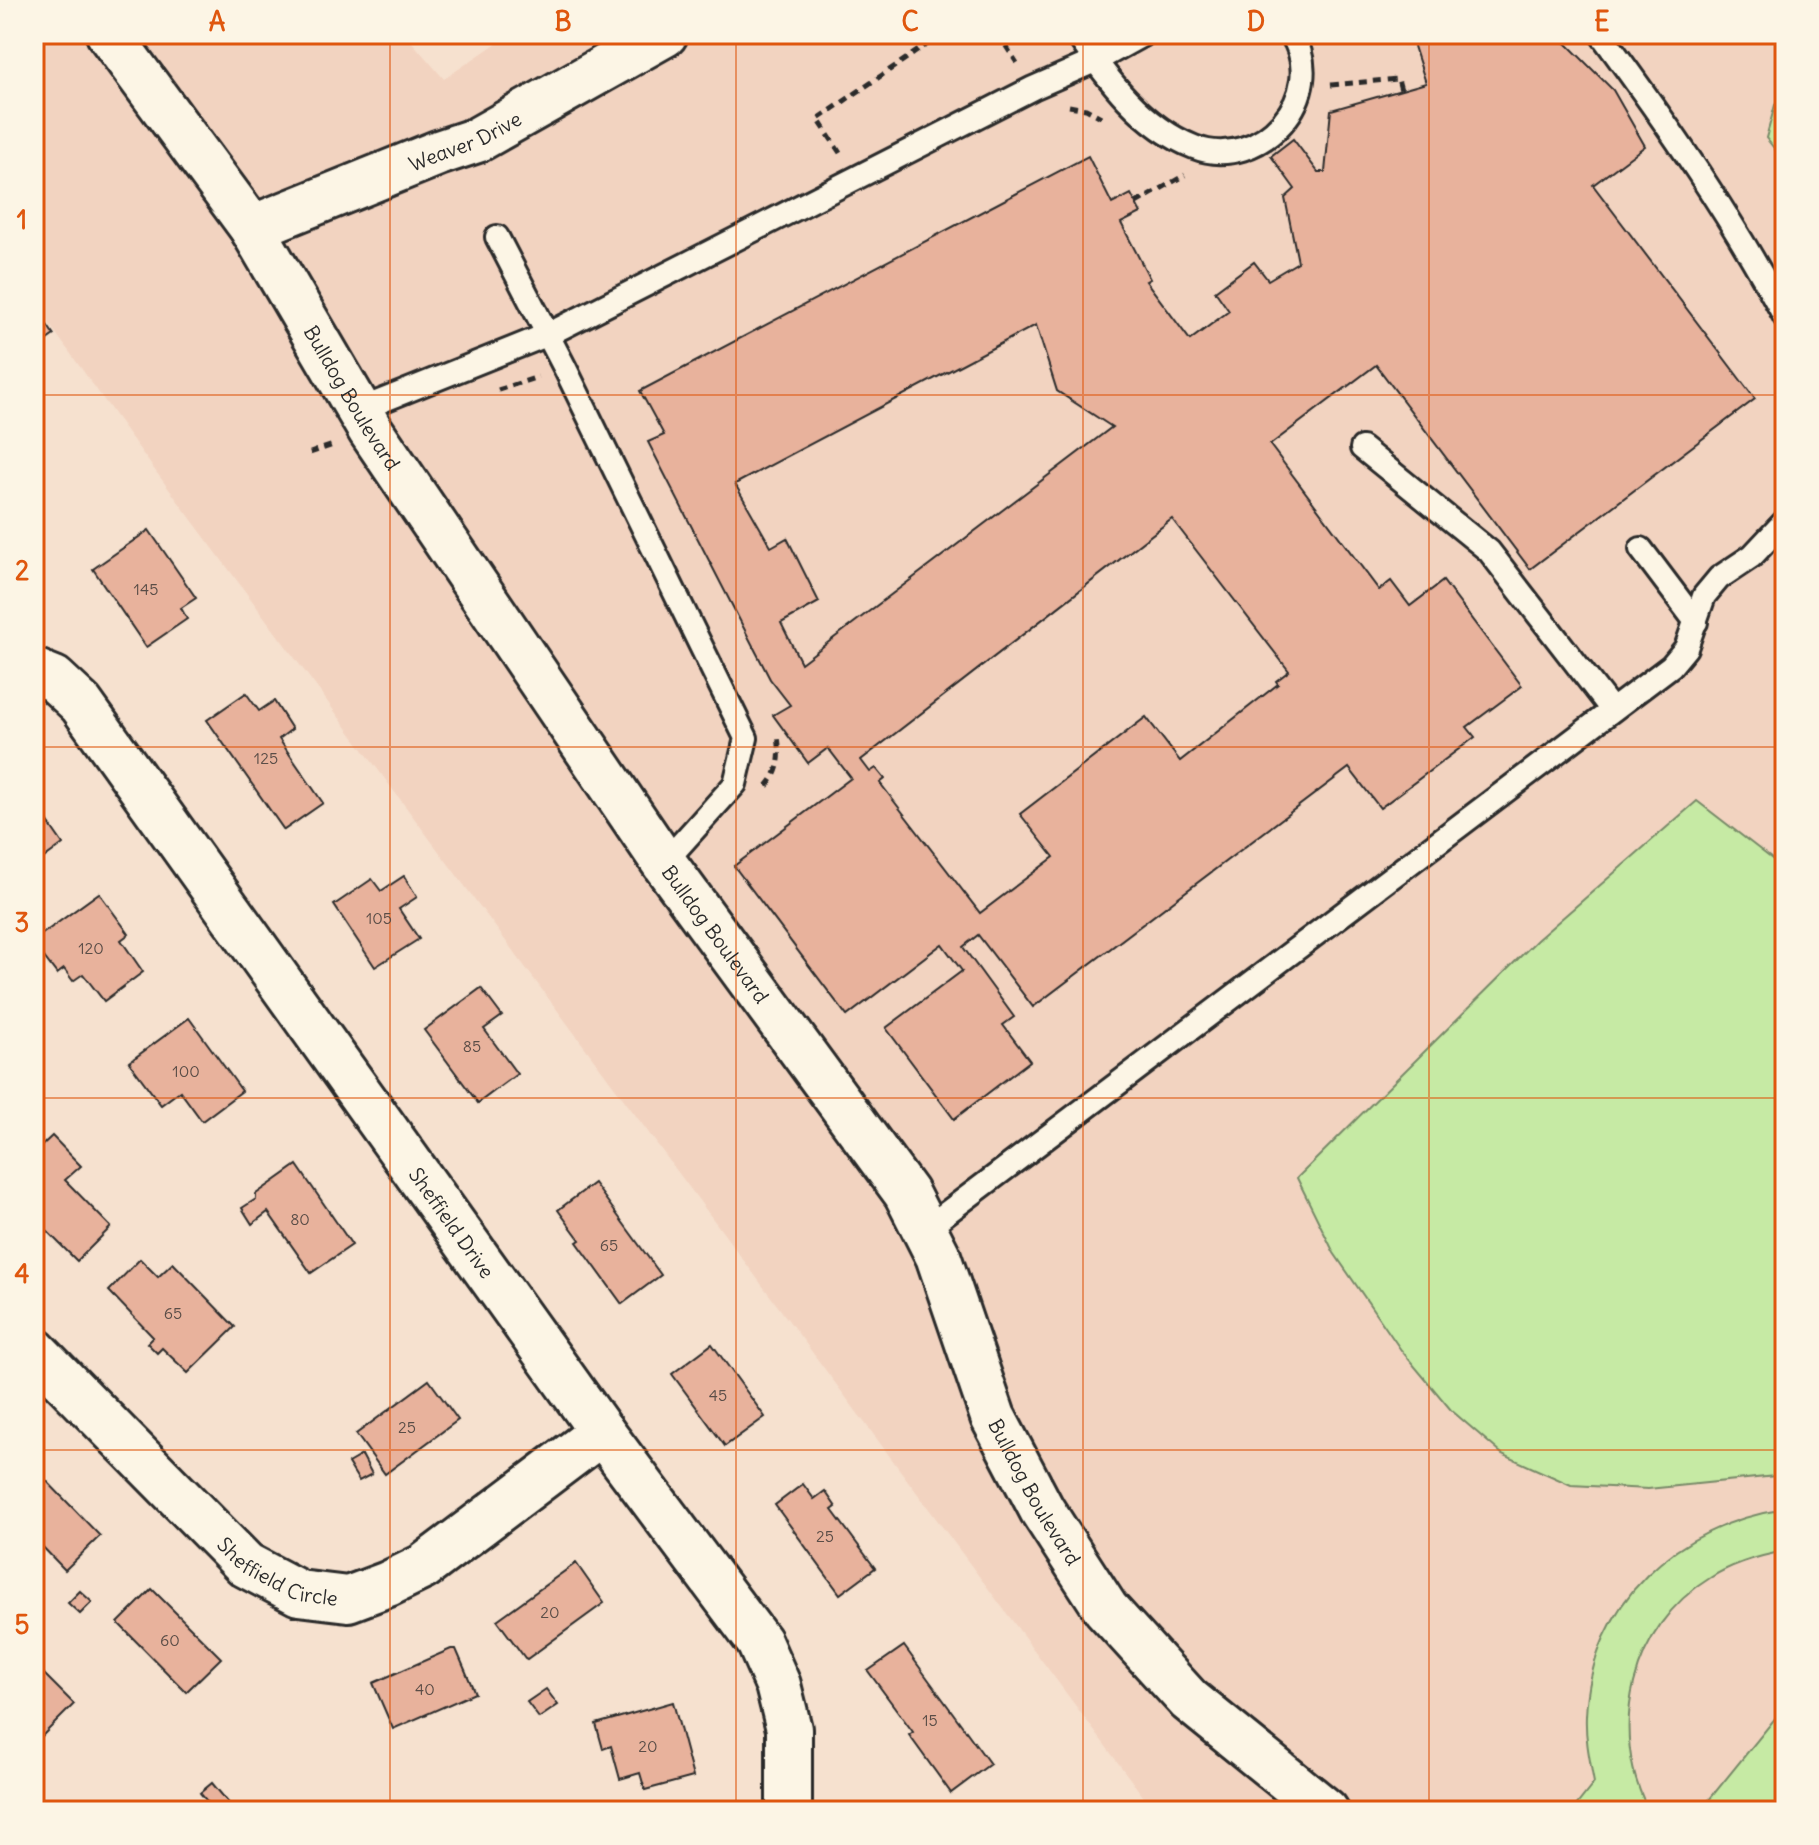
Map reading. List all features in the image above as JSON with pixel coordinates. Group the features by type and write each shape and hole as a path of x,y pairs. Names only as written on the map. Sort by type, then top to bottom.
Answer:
{"street":[{"name":"Bulldog Boulevard","path":"109,34 252,228 359,410 664,863 906,1193 938,1256 993,1417 1042,1510 1106,1609 1189,1700 1326,1811"},
{"name":"Weaver Drive","path":"252,228 477,140 665,34"},
{"name":"Sheffield Drive","path":"34,671 54,679 81,704 602,1432 759,1642 778,1685 789,1729 789,1811"},
{"name":"Sheffield Circle","path":"34,1350 246,1565 299,1593 348,1599 423,1567 602,1432"}],"lane":[{"path":"1077,34 1132,105 1165,130 1195,147 1224,152 1244,149 1268,138 1285,121 1297,102 1303,82 1303,61 1291,34"},
{"path":"359,410 549,334 1144,34"},
{"path":"1601,34 1682,144 1752,254 1785,317"},
{"path":"497,237 549,334 746,738 735,784 664,863"},
{"path":"1362,448 1489,551 1612,710"},
{"path":"924,1230 1671,666 1686,648 1704,596 1719,578 1752,556 1785,521"},
{"path":"1641,549 1696,622"}],"path":[{"path":"856,178 818,119 942,34"},
{"path":"1329,85 1398,79 1401,90"},
{"path":"1054,106 1086,109 1108,120"},
{"path":"1177,170 1195,177"},
{"path":"1136,203 1186,175"},
{"path":"757,797 777,775 781,754 774,726"}],"shaded area":[{"path":"34,34 405,34 444,79 510,34 1785,34 1785,1811 1154,1811 151,465 34,303"}],"green space":[{"path":"1785,93 1785,162 1766,138 1775,105"},
{"path":"1697,801 1785,869 1785,1475 1648,1489 1571,1485 1502,1454 1451,1410 1401,1350 1334,1253 1297,1178 1537,940"},
{"path":"1785,1509 1785,1551 1746,1561 1710,1578 1683,1599 1661,1623 1645,1652 1634,1682 1629,1715 1630,1748 1636,1780 1649,1811 1572,1811 1594,1783 1586,1725 1592,1675 1604,1638 1622,1605 1646,1576 1675,1551 1709,1532 1745,1518"},
{"path":"1785,1706 1785,1811 1700,1811"}],"building":[{"path":"1410,34 1557,34 1613,90 1645,146 1593,185 1755,399 1530,569 1376,365 1270,445 1379,590 1391,581 1410,606 1443,581 1522,686 1467,727 1475,737 1380,808 1349,768 1033,1007 978,935 963,947 1014,1017 1003,1025 1030,1061 954,1119 886,1028 962,971 942,944 847,1016 734,866 851,778 828,748 808,763 773,715 790,705 770,679 648,442 664,435 640,391 1088,156 1112,204 1131,194 1141,213 1121,223 1150,279 1146,281 1190,340 1229,311 1215,291 1254,262 1268,280 1298,262 1285,198 1295,189 1271,156 1293,139 1318,172 1325,172 1331,110 1426,83","holes":["1036,325 1057,391 1112,427 801,663 781,623 819,602 787,538 771,547 735,484","1172,519 1289,671 1276,681 1278,684 1180,761 1146,717 1020,814 1054,857 980,913 880,783 885,779 876,768 870,772 861,760"]},
{"path":"34,306 54,335 34,349"},
{"path":"149,530 196,598 181,608 187,619 146,647 93,569"},
{"path":"246,693 259,711 274,701 292,729 279,739 323,803 284,830 207,720"},
{"path":"34,802 63,844 34,865"},
{"path":"404,876 417,897 399,909 419,939 375,967 334,905 372,879 381,891"},
{"path":"99,893 129,934 121,940 143,972 104,1001 83,974 73,981 64,969 57,974 34,944 34,940"},
{"path":"481,988 502,1016 484,1029 517,1074 478,1103 424,1030"},
{"path":"189,1018 242,1091 202,1121 180,1091 161,1105 129,1062"},
{"path":"52,1136 81,1166 65,1180 111,1227 77,1261 34,1218 34,1149 36,1151"},
{"path":"297,1165 352,1245 311,1273 268,1212 252,1224 242,1208 256,1199 256,1194"},
{"path":"594,1183 661,1275 622,1304 558,1210"},
{"path":"140,1259 158,1277 173,1263 235,1327 188,1373 162,1348 157,1353 147,1343 153,1337 109,1291"},
{"path":"712,1344 765,1417 725,1446 672,1374"},
{"path":"429,1380 458,1420 385,1474 356,1434"},
{"path":"362,1455 372,1474 359,1481 348,1463"},
{"path":"38,1472 100,1536 65,1570 34,1538 34,1476"},
{"path":"803,1484 814,1499 825,1491 836,1507 832,1510 875,1568 840,1594 775,1505"},
{"path":"576,1563 604,1603 525,1658 497,1620"},
{"path":"152,1589 221,1658 186,1692 118,1623"},
{"path":"80,1591 92,1602 80,1614 68,1603"},
{"path":"904,1646 990,1764 951,1793 909,1735 913,1732 868,1671"},
{"path":"456,1649 475,1693 393,1729 373,1683"},
{"path":"34,1664 74,1704 36,1742 34,1740"},
{"path":"546,1689 558,1705 539,1718 527,1702"},
{"path":"673,1702 693,1777 645,1790 640,1773 620,1779 611,1746 603,1749 596,1724"},
{"path":"212,1783 232,1807 227,1811 215,1811 200,1793"}]}
